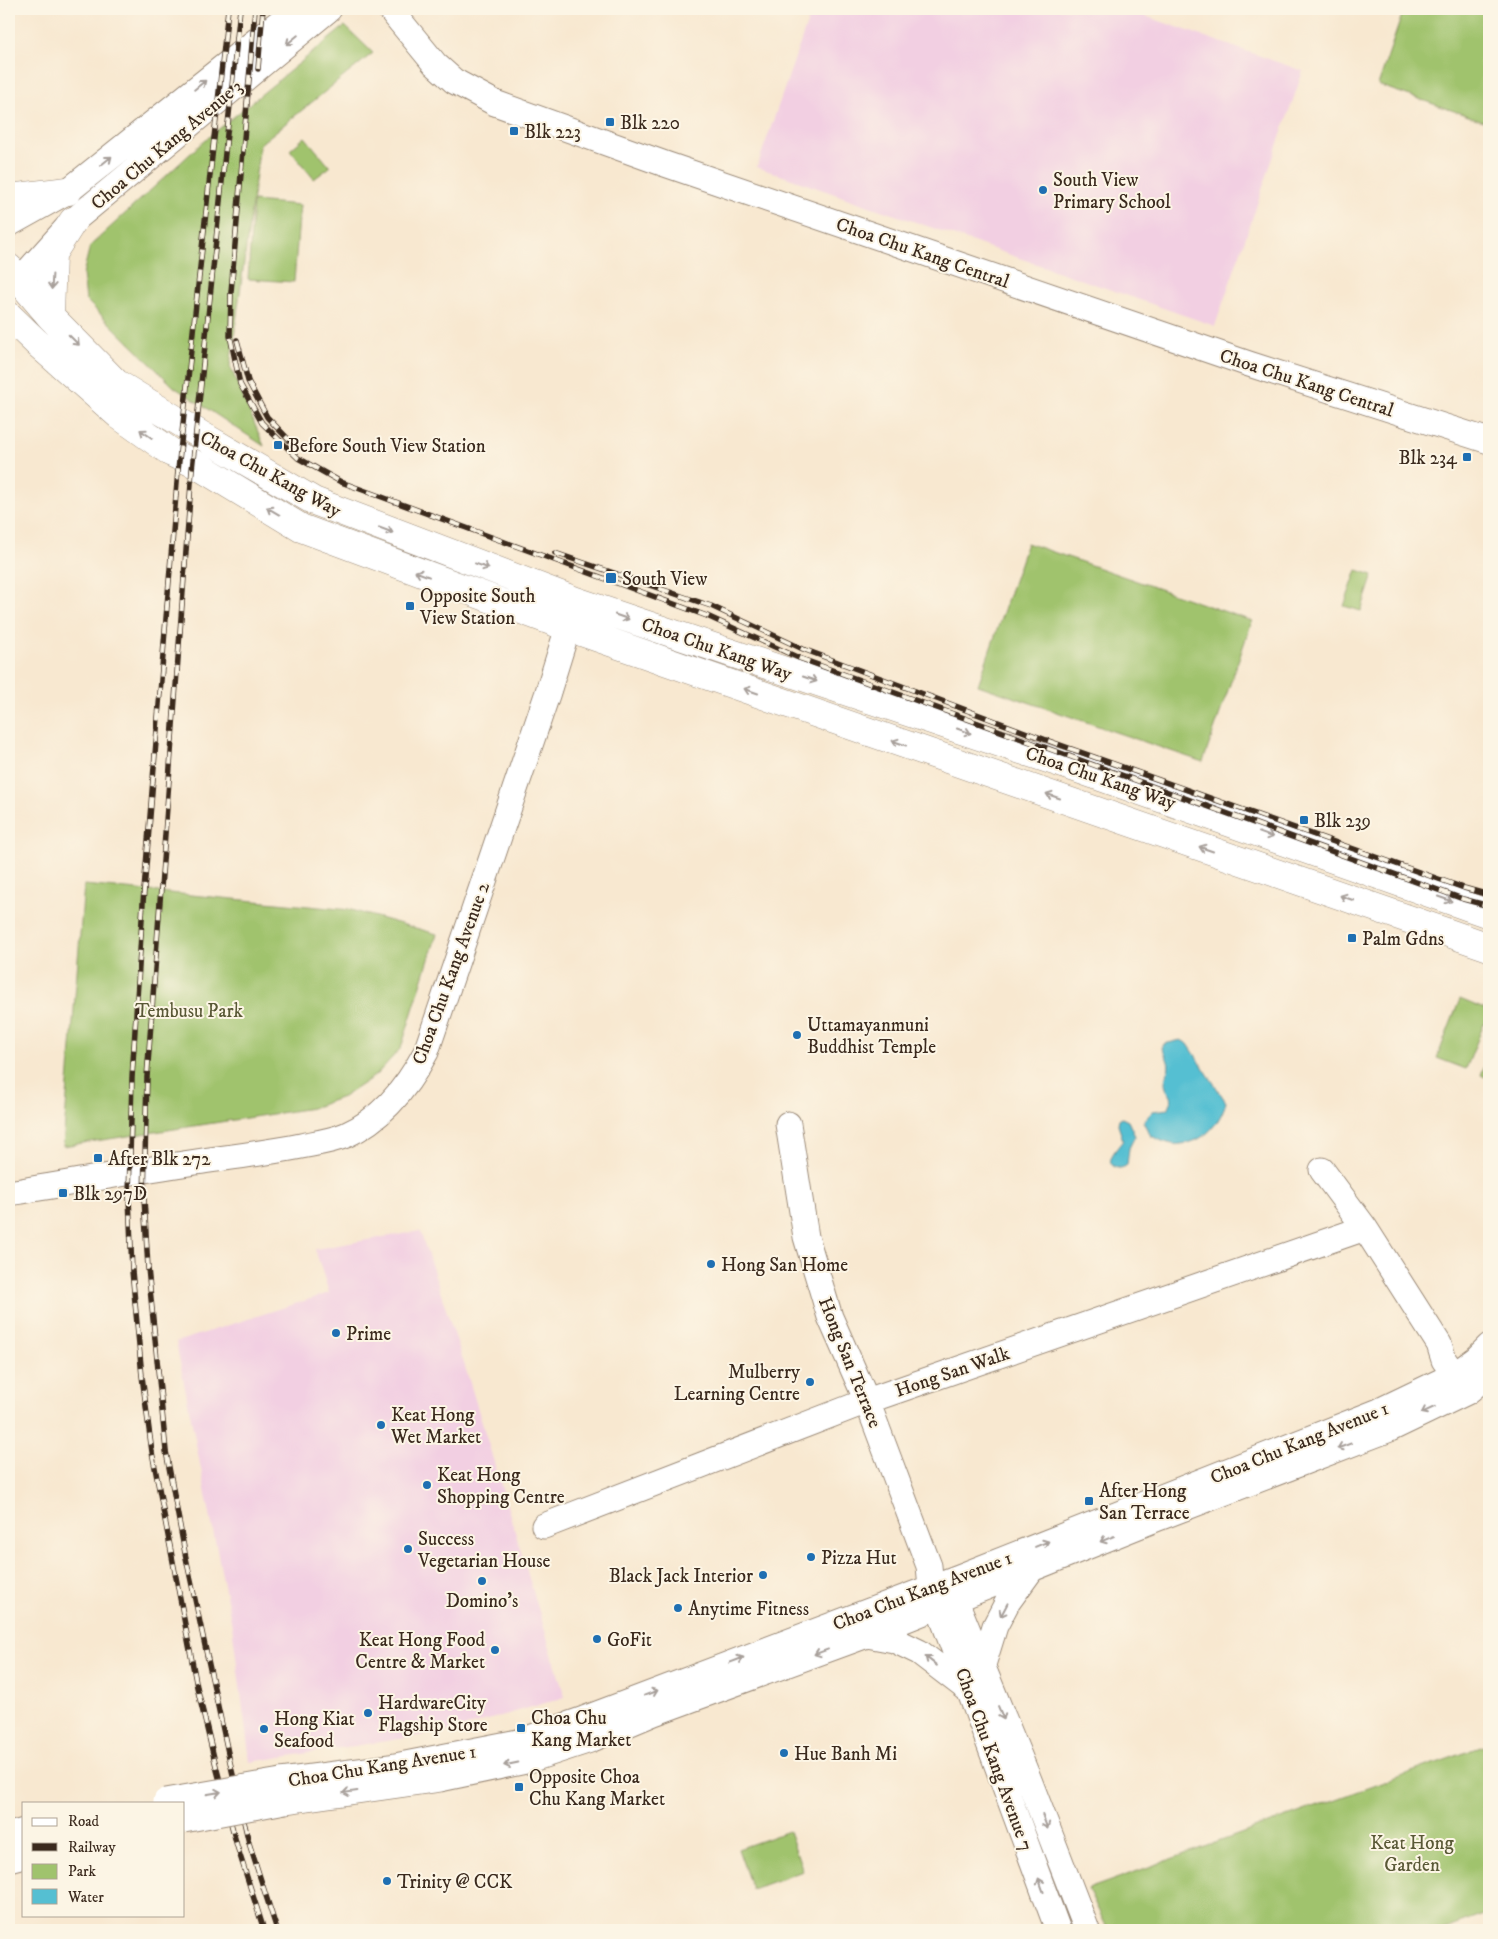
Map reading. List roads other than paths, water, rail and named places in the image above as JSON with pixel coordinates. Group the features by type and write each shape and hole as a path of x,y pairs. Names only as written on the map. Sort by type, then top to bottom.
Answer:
{"main road":[{"path":"9,198 68,192"},
{"path":"50,316 52,254 72,221"},
{"name":"Choa Chu Kang Way","path":"12,277 116,383 201,436 314,502 576,601 1086,772 1489,914"},
{"name":"Choa Chu Kang Way","path":"9,316 120,416 172,453 301,528 566,627 1489,948"},
{"path":"9,333 36,342"}],"street":[{"name":"Choa Chu Kang Avenue 3","path":"9,224 68,192 296,9"},
{"name":"Choa Chu Kang Avenue 3","path":"12,277 29,270 72,221 329,9"},
{"name":"Choa Chu Kang Central","path":"390,9 435,64 454,81 495,103 664,164 1249,364 1489,441"},
{"name":"Choa Chu Kang Avenue 2","path":"9,1193 195,1162 256,1154 332,1139 346,1135 366,1123 396,1098 426,1052 547,695 566,627 576,601"},
{"name":"Hong San Terrace","path":"788,1124 809,1246 830,1317 867,1401 940,1588"},
{"path":"1322,1170 1365,1228 1439,1344 1444,1360 1460,1383"},
{"name":"Hong San Walk","path":"544,1526 867,1401 1365,1228"},
{"path":"1439,1344 1485,1360"},
{"name":"Choa Chu Kang Avenue 1","path":"161,1802 440,1779 526,1761 590,1740 654,1714 867,1635 940,1588 1031,1570 1156,1519 1390,1429 1460,1383 1485,1360"},
{"name":"Choa Chu Kang Avenue 1","path":"185,1820 283,1791 390,1767 518,1742 940,1588 1379,1411 1460,1383"},
{"path":"982,1668 995,1626 1008,1603 1031,1570"},
{"name":"Choa Chu Kang Avenue 7","path":"940,1588 982,1668 1029,1780 1087,1930"},
{"name":"Choa Chu Kang Avenue 7","path":"940,1588 970,1691 1058,1930"},
{"path":"867,1635 894,1640 919,1652 970,1691"},
{"path":"9,1835 22,1832"},
{"path":"9,1859 22,1856"}],"water":[{"path":"1181,1040 1188,1044 1226,1102 1220,1117 1204,1135 1197,1140 1173,1144 1151,1136 1143,1122 1153,1111 1168,1109 1171,1097 1165,1083 1169,1065 1162,1048 1164,1044"},
{"path":"1122,1118 1128,1121 1135,1136 1129,1148 1127,1165 1118,1168 1112,1164 1111,1158 1123,1140 1118,1125 1119,1120"}],"railway":[{"path":"228,9 178,470 143,903 132,1078 129,1197 132,1271 142,1376 152,1452 197,1687 237,1846 264,1930"},
{"path":"240,9 192,470 147,1077 144,1198 148,1268 166,1451 185,1553 230,1762 249,1843 277,1930"},
{"path":"255,9 231,292 230,336 240,384 262,423 298,458 341,482 707,616 799,658 1463,899 1489,906"},
{"path":"258,69 263,9"},
{"path":"237,340 248,381 267,417 289,440"},
{"path":"555,553 711,606 803,649 1049,741 1464,888 1489,895"}],"place":[{"name":"Blk 220","path":"610,122"},
{"name":"Blk 223","path":"514,131"},
{"name":"South View Primary School","path":"1043,190"},
{"name":"Before South View Station","path":"278,445"},
{"name":"Blk 234","path":"1467,457"},
{"name":"South View","path":"611,578"},
{"name":"Opposite South View Station","path":"410,606"},
{"name":"Blk 239","path":"1304,820"},
{"name":"Palm Gdns","path":"1352,938"},
{"name":"Uttamayanmuni Buddhist Temple","path":"797,1035"},
{"name":"After Blk 272","path":"98,1158"},
{"name":"Blk 297D","path":"63,1193"},
{"name":"Hong San Home","path":"711,1264"},
{"name":"Prime","path":"336,1333"},
{"name":"Mulberry Learning Centre","path":"810,1382"},
{"name":"Keat Hong Wet Market","path":"381,1425"},
{"name":"Keat Hong Shopping Centre","path":"427,1485"},
{"name":"After Hong San Terrace","path":"1089,1501"},
{"name":"Success Vegetarian House","path":"408,1549"},
{"name":"Pizza Hut","path":"811,1557"},
{"name":"Black Jack Interior","path":"763,1575"},
{"name":"Domino's","path":"482,1581"},
{"name":"Anytime Fitness","path":"678,1608"},
{"name":"GoFit","path":"597,1639"},
{"name":"Keat Hong Food Centre & Market","path":"495,1650"},
{"name":"HardwareCity Flagship Store","path":"368,1713"},
{"name":"Choa Chu Kang Market","path":"521,1728"},
{"name":"Hong Kiat Seafood","path":"264,1729"},
{"name":"Hue Banh Mi","path":"784,1753"},
{"name":"Opposite Choa Chu Kang Market","path":"519,1787"},
{"name":"Trinity @ CCK","path":"387,1881"}],"park label":[{"name":"Tembusu Park","path":"189,1010"},
{"name":"Keat Hong Garden","path":"1412,1853"}]}
